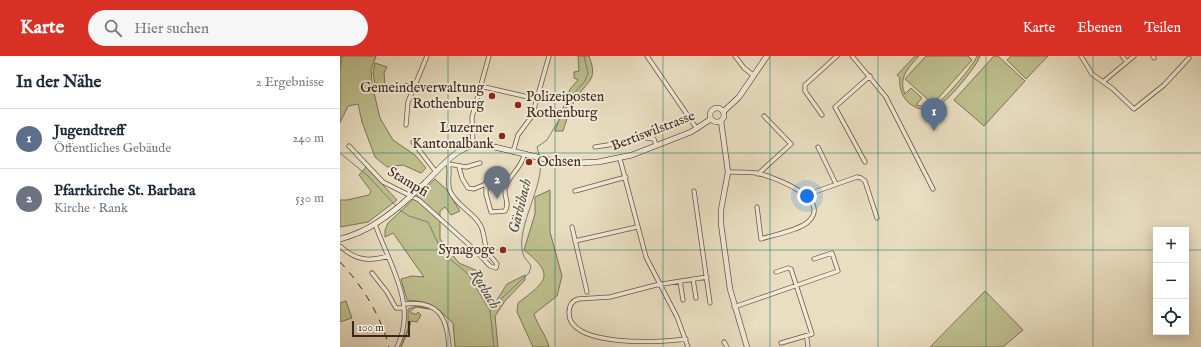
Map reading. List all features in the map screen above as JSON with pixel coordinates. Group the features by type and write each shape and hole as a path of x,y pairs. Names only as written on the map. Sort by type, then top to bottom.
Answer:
{"main road":[{"name":"Bertiswilstrasse","path":"711,120 709,114 713,109 719,108 723,112 737,99 767,56"},
{"path":"721,121 724,117 723,112"},
{"name":"Bertiswilstrasse","path":"473,144 484,145 524,155 583,163 620,159 697,129 711,120"},
{"name":"Bertiswilstrasse","path":"711,120 715,122 721,121"},
{"path":"340,240 380,221 399,207 434,173 448,163 462,149 473,144"}],"street":[{"path":"406,125 408,102 427,56"},
{"path":"473,144 472,121 489,56"},
{"path":"513,152 518,135 532,116 549,56"},
{"path":"646,56 697,129"},
{"path":"735,56 744,68 753,75"},
{"path":"822,115 805,91 805,85 837,56"},
{"path":"852,56 886,97 933,189"},
{"path":"1081,56 1087,67 1134,109 1164,85 1189,58"},
{"path":"1122,56 1127,62"},
{"path":"1102,82 1134,56"},
{"path":"865,162 835,107 870,76"},
{"path":"392,87 414,85"},
{"path":"480,86 537,99"},
{"path":"758,174 790,144 764,116"},
{"path":"721,121 728,172 721,210 721,224 734,307 747,347"},
{"path":"594,146 627,142 640,137 654,139 656,145"},
{"path":"413,142 434,173"},
{"name":"Stampfi","path":"349,146 383,182 419,200 476,251 490,266 496,268 497,264 487,250 485,236 479,223 453,198 449,190 448,163"},
{"path":"818,147 836,184"},
{"path":"459,167 462,178 468,188 474,189 486,183 489,208 493,213 507,210 506,187 522,162 524,155"},
{"path":"620,159 648,263 678,318 688,347"},
{"path":"448,163 459,167 466,167 480,163"},
{"path":"728,172 758,174 806,194 812,200 815,210 809,222 761,239 757,207"},
{"path":"574,191 626,177"},
{"path":"806,194 857,177 861,178 865,181 877,218"},
{"path":"694,191 710,302"},
{"path":"375,224 398,281 404,306 404,328 397,347"},
{"path":"575,241 637,226"},
{"path":"572,227 587,292"},
{"path":"341,247 358,258 364,260 388,256"},
{"path":"734,307 796,284 838,271 832,253 814,259"},
{"path":"776,272 790,268 812,334 782,343"},
{"path":"372,273 387,292 396,308 399,310 404,306 419,303 433,307 439,312 448,331 449,347"},
{"path":"584,338 575,330 570,320 570,308 574,300 610,297 659,284 707,277"},
{"path":"693,279 696,298"},
{"path":"680,281 683,300"},
{"path":"611,345 686,339"},
{"path":"807,339 808,347"},
{"path":"724,342 727,347"}],"green space":[{"path":"340,56 376,56 371,70 372,84 380,118 393,140 415,155 426,168 421,173 403,165 387,167 375,157 362,122 358,104 348,106 340,123"},
{"path":"578,56 589,56 593,70 591,79 572,105 563,131 555,131 570,89 578,80 574,78 574,72 579,71"},
{"path":"915,56 919,56 903,78 903,88 905,94 911,88 922,98 916,105 930,106 942,100 977,56 980,56 968,75 944,102 931,108 924,109 917,108 905,99 900,86 900,78 897,75"},
{"path":"926,56 968,56 972,60 933,104 905,79"},
{"path":"994,56 998,56 1025,81 984,126 954,100"},
{"path":"1011,56 1048,56 1026,79 1007,60"},
{"path":"375,63 387,67 384,73 385,84 375,84 373,73"},
{"path":"366,167 397,200 368,222 340,227 340,200 369,195 371,191 359,175"},
{"path":"435,179 446,189 460,211 451,215 445,207 440,211 440,239 459,263 480,272 493,303 495,303 507,284 525,275 525,280 505,301 495,316 498,347 455,347 453,323 433,306 422,302 407,300 401,279 412,276 424,277 393,233 385,237 385,230 388,223"},
{"path":"550,190 550,232 562,276 557,296 534,314 549,347 533,347 517,312 518,303 535,290 544,278 544,273 541,266 524,250 535,214 535,197"},
{"path":"985,291 1023,330 1003,347 930,347"},
{"path":"346,301 352,318 340,322 340,303"},
{"path":"417,306 429,309 416,307 410,311 412,314 414,313 416,315 418,312 421,315 417,322 411,321 401,347 408,328 408,309"}],"waterway":[{"name":"Rotbach","path":"340,70 342,56"},
{"name":"Gärbibach","path":"539,155 537,147 547,140 576,91 585,81 588,73 584,56"},
{"name":"Rotbach","path":"340,153 368,176 396,206"},
{"name":"Gärbibach","path":"490,311 529,273 531,266 523,254 523,232 538,182 540,160"},
{"name":"Rotbach","path":"400,210 409,216 428,222 443,254 468,274 490,311 494,347"}],"railway":[{"path":"340,262 356,281 370,302 386,335 389,347"}],"place":[{"name":"Gemeindeverwaltung Rothenburg","path":"492,96"},
{"name":"Polizeiposten Rothenburg","path":"518,105"},
{"name":"Jugendtreff","path":"934,131"},
{"name":"Luzerner Kantonalbank","path":"502,136"},
{"name":"Ochsen","path":"529,162"},
{"name":"Pfarrkirche St. Barbara","path":"497,199"},
{"name":"Synagoge","path":"503,250"}]}
